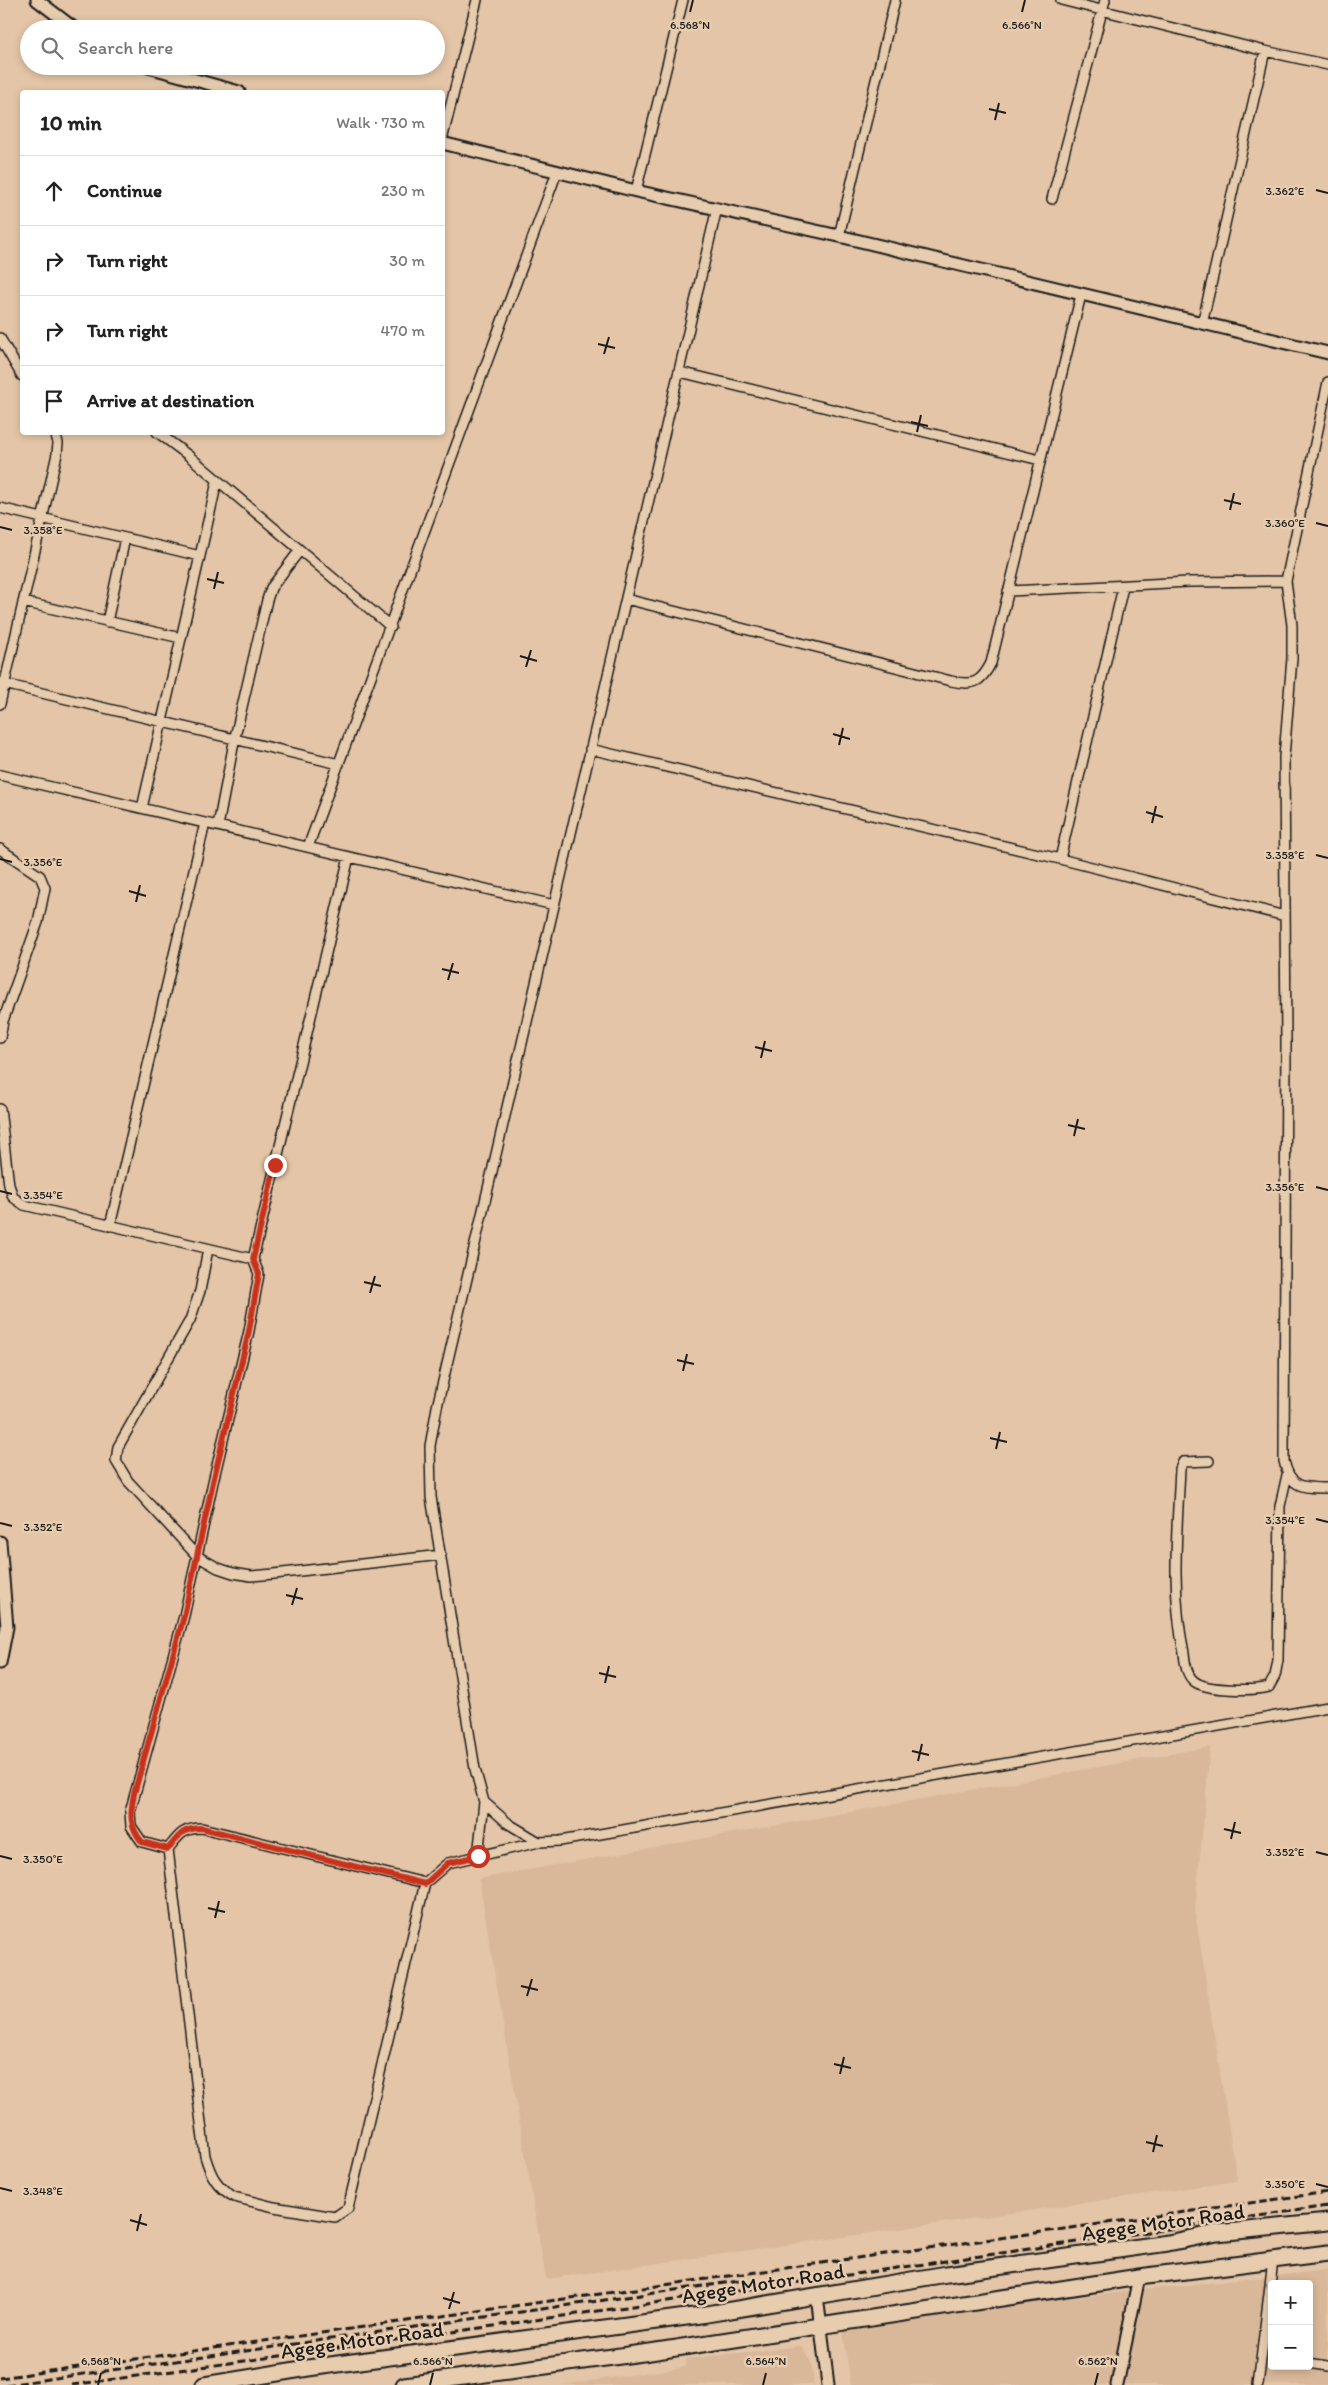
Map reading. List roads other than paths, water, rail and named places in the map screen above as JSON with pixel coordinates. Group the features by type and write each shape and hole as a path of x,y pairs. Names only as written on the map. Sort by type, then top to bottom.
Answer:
{"highway":[{"name":"Agege Motor Road","path":"204,2385 308,2368 701,2315 947,2274 1168,2243 1217,2233 1328,2222"},
{"path":"404,2385 489,2379 820,2325 1139,2277 1328,2253"}],"street":[{"path":"36,0 63,20"},
{"path":"445,130 477,0"},
{"path":"636,191 683,0"},
{"path":"839,236 895,0"},
{"path":"1061,0 1104,5 1265,51 1328,65"},
{"path":"1052,199 1104,5"},
{"path":"1202,324 1265,51"},
{"path":"178,75 232,90"},
{"path":"445,143 636,191 839,236 1328,353"},
{"path":"308,847 557,172"},
{"path":"478,1856 484,1802 475,1769 431,1497 432,1436 717,208"},
{"path":"626,599 963,684 975,683 985,676 988,669 1081,295"},
{"path":"0,338 20,373"},
{"path":"680,372 1040,460"},
{"path":"1209,1461 1189,1460 1183,1462 1180,1469 1175,1564 1178,1619 1188,1673 1194,1682 1206,1686 1258,1690 1269,1687 1275,1676 1278,1660 1280,1506 1287,1475 1284,1461 1284,758 1292,658 1292,625 1286,581 1328,382"},
{"path":"0,704 2,683 23,602 57,454 58,442 56,435"},
{"path":"161,435 189,456 217,482 390,626"},
{"path":"142,808 217,482"},
{"path":"0,508 200,556"},
{"path":"107,622 125,538"},
{"path":"218,826 235,737 267,600 271,588 300,550"},
{"path":"1008,590 1122,587 1189,582 1286,581"},
{"path":"1060,859 1122,587"},
{"path":"23,602 181,638"},
{"path":"2,683 162,722 235,737 339,764"},
{"path":"590,749 1060,859 1285,916"},
{"path":"0,775 554,905"},
{"path":"110,1226 205,823"},
{"path":"0,849 40,876 45,888 38,922 3,1020 0,1038"},
{"path":"168,1849 142,1842 131,1826 130,1812 167,1682 197,1556 258,1288 259,1274 253,1259 349,857"},
{"path":"0,1109 9,1185 13,1197 24,1205 253,1259"},
{"path":"208,1249 200,1290 190,1320 118,1448 116,1461 128,1481 197,1556 218,1568 251,1576 440,1555"},
{"path":"1287,1475 1296,1483 1306,1488 1328,1488"},
{"path":"0,1542 8,1627 0,1663"},
{"path":"425,1884 202,1828 189,1828 180,1834 168,1849 206,2156 212,2178 222,2190 234,2197 318,2215 335,2217 348,2208 425,1884 448,1863 539,1842 560,1841 1328,1707"},
{"path":"484,1802 509,1824 539,1842"},
{"path":"1258,2385 1267,2354 1274,2260"},
{"path":"1117,2385 1139,2277"},
{"path":"817,2296 828,2385"},
{"path":"1313,2363 1328,2366"}],"railway":[{"path":"0,2378 1328,2192"},
{"path":"72,2385 1328,2206"},
{"path":"6,2385 739,2281"}]}
